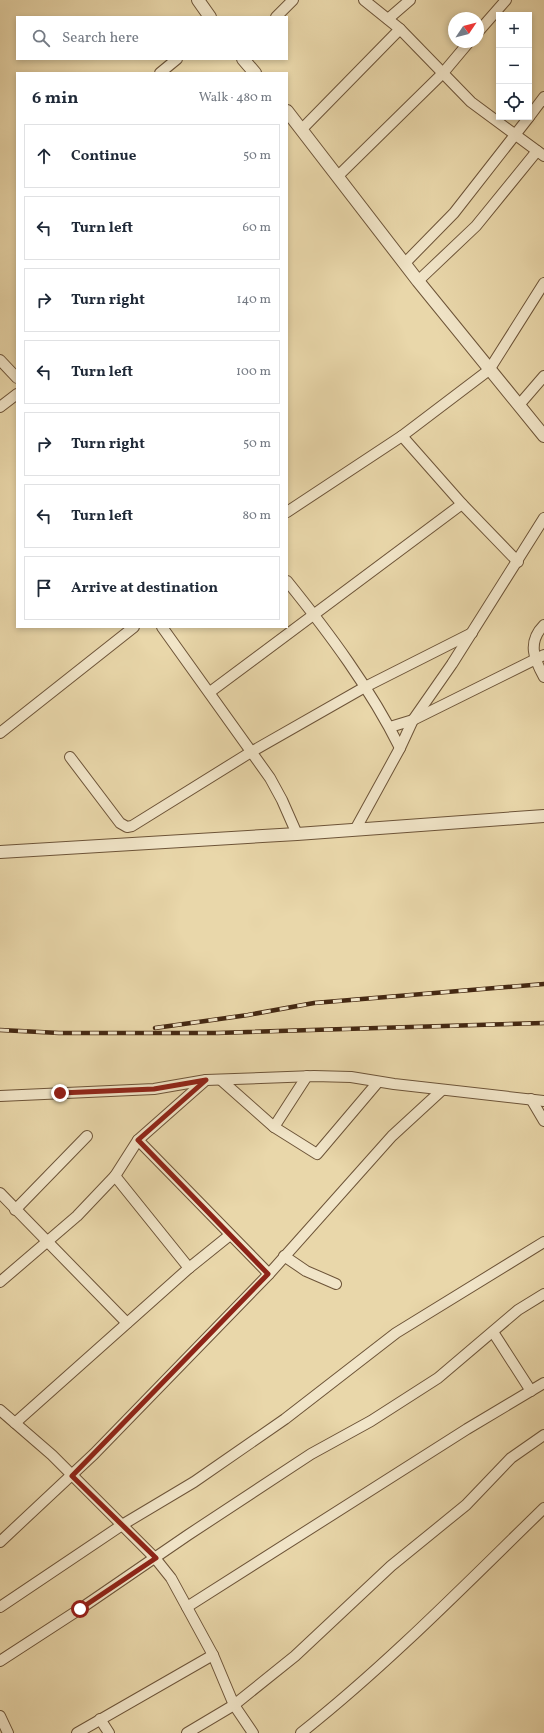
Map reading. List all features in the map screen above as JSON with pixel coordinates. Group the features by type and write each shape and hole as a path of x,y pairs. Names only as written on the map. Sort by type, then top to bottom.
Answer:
{"street":[{"path":"198,0 209,16"},
{"path":"277,16 293,0"},
{"path":"364,0 400,29 443,72 470,102 540,154 476,226 418,282"},
{"path":"388,19 410,0"},
{"path":"484,25 506,0"},
{"path":"302,128 400,29"},
{"path":"338,176 443,72 464,48"},
{"path":"161,72 176,60"},
{"path":"244,60 254,72"},
{"path":"532,113 544,97"},
{"path":"288,112 302,128 405,262 418,282 544,436"},
{"path":"405,262 454,213 527,120"},
{"path":"288,511 402,436 489,370 544,283"},
{"path":"0,360 16,377"},
{"path":"519,405 544,376"},
{"path":"0,407 16,395"},
{"path":"402,436 462,504 518,562"},
{"path":"210,692 462,504"},
{"path":"355,830 400,748 413,720 518,562 544,518"},
{"path":"288,582 315,615 365,687 390,727 400,748"},
{"path":"544,625 535,639 535,660 544,677"},
{"path":"0,733 133,628"},
{"path":"163,628 210,692 279,794 297,834"},
{"path":"70,756 120,823 128,826 140,822 251,752 365,687 472,632"},
{"path":"390,727 413,720 544,655"},
{"path":"0,852 297,834 544,816"},
{"path":"274,1127 307,1076"},
{"path":"0,1096 154,1089 206,1080 307,1076 351,1077 442,1090 544,1101"},
{"path":"0,1282 77,1216 115,1176 138,1140 206,1080"},
{"path":"221,1080 274,1127 317,1154 378,1082"},
{"path":"0,1542 72,1476 268,1274 392,1136 442,1090"},
{"path":"531,1099 544,1121"},
{"path":"16,1210 87,1136"},
{"path":"138,1140 268,1274"},
{"path":"115,1176 189,1268"},
{"path":"0,1193 48,1240 127,1323"},
{"path":"15,1423 189,1268 230,1235"},
{"path":"0,1607 122,1525 194,1482 285,1419 396,1333 544,1242"},
{"path":"284,1256 306,1271 336,1284"},
{"path":"0,1661 311,1454 371,1421 438,1378 518,1310 544,1294"},
{"path":"493,1332 531,1391"},
{"path":"187,1607 544,1383"},
{"path":"0,1410 72,1476 156,1558 171,1578 213,1655 234,1705 253,1733"},
{"path":"187,1733 234,1705 295,1656 391,1566 466,1505 511,1458 544,1435"},
{"path":"301,1733 333,1708 427,1622 544,1508"},
{"path":"77,1733 213,1655"},
{"path":"0,1716 8,1733"},
{"path":"100,1719 109,1733"}],"railway":[{"path":"155,1028 248,1015 314,1003 544,984"},
{"path":"0,1030 59,1033 217,1033 544,1023"}],"route":[{"path":"60,1093 154,1089 206,1080 149,1128 138,1140 268,1274 220,1326 72,1476 156,1558 80,1609"}]}
